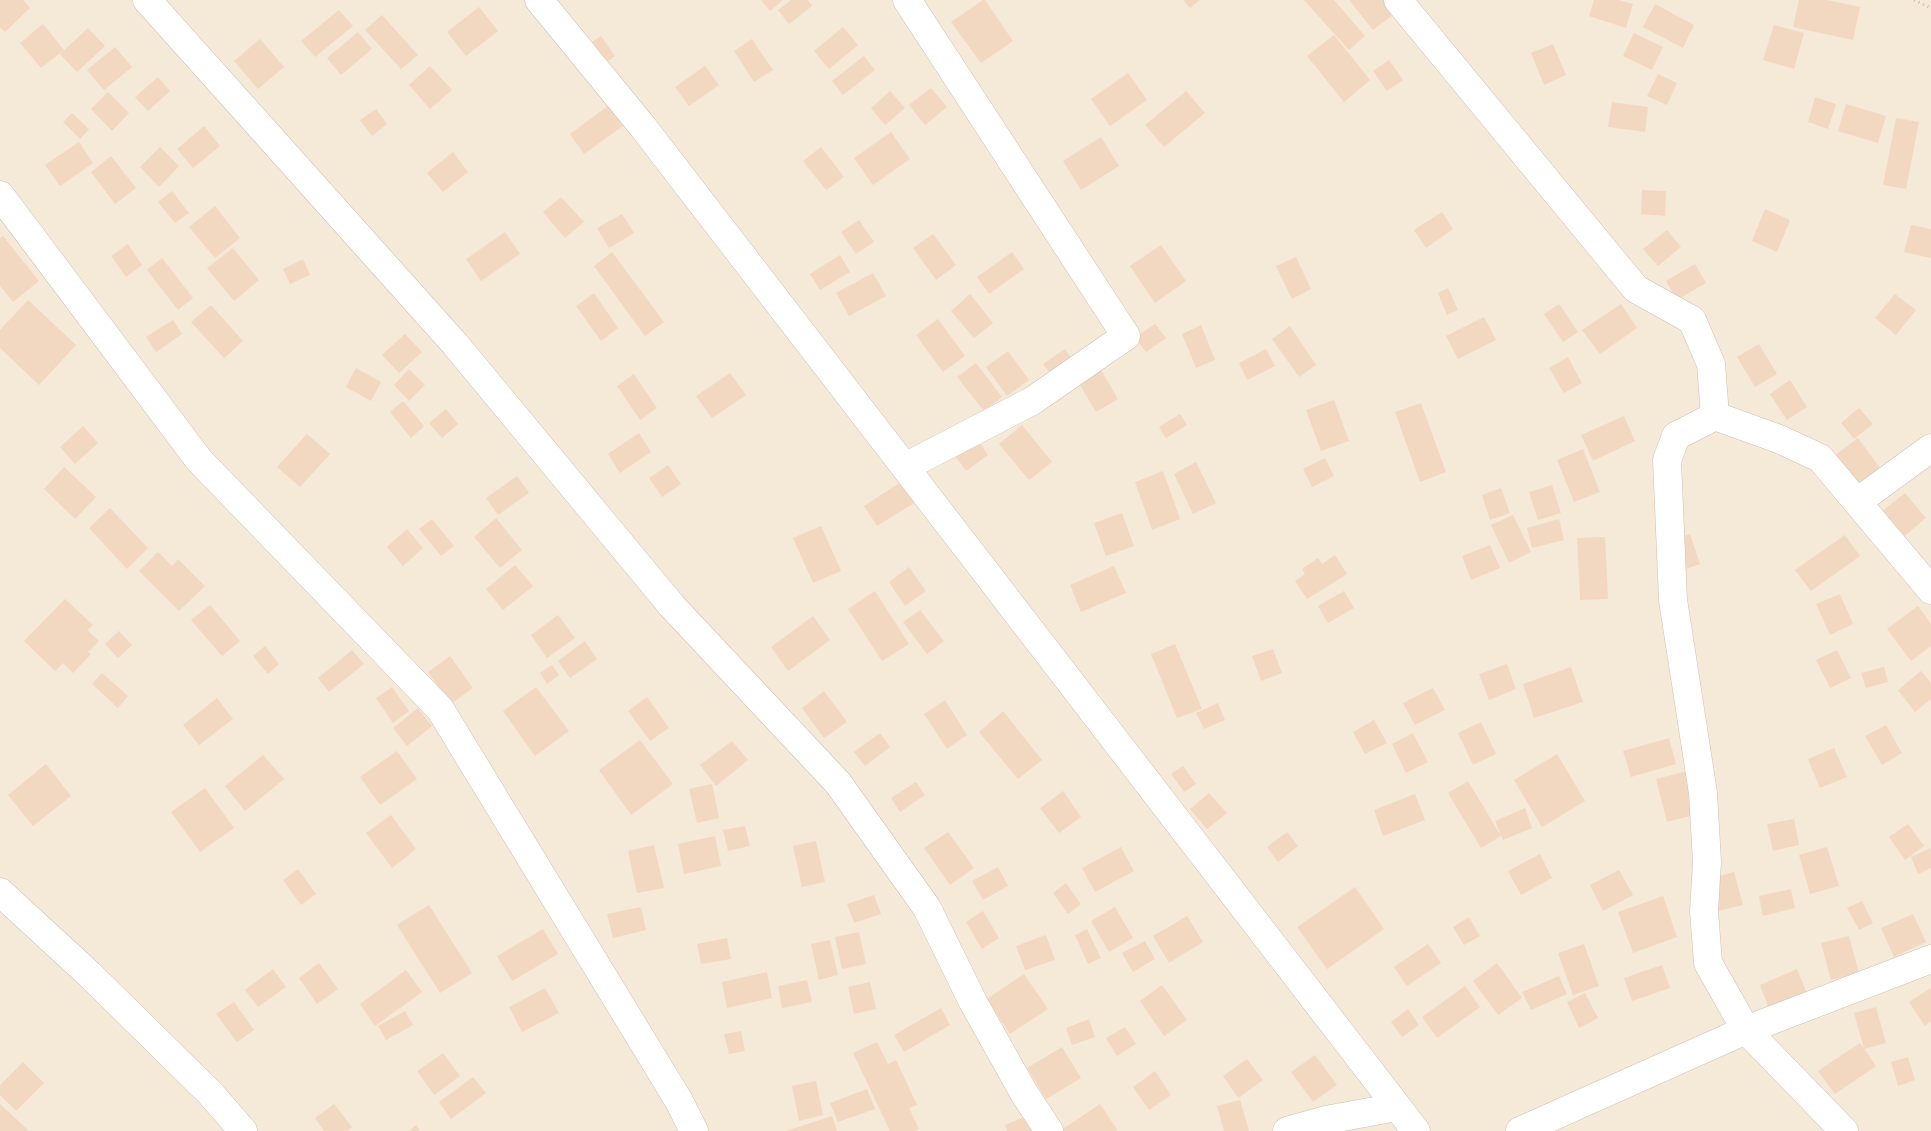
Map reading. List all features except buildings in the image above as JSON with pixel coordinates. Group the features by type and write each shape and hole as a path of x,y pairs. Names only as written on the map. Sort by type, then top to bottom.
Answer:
{"street":[{"path":"147,0 455,344 672,606 838,783 928,908 973,1002 1024,1093 1049,1131"},
{"path":"539,0 643,127 1416,1131"},
{"path":"905,467 1032,401 1126,336 907,0"},
{"path":"1398,0 1636,289 1692,320 1710,364 1715,416"},
{"path":"0,195 199,460 440,709 674,1092 694,1131"},
{"path":"1844,1131 1746,1030 1708,963 1704,911 1707,862 1703,793 1673,600 1667,460 1676,436 1715,416 1779,439 1820,458 1931,590"},
{"path":"1857,502 1931,448"},
{"path":"0,892 89,974 210,1093 243,1131"},
{"path":"1520,1131 1746,1030 1928,965"},
{"path":"1287,1131 1326,1120 1397,1107"}],"path":[{"path":"1914,0 1931,8"}],"shaded area":[{"path":"0,0 1931,0 1931,1131 0,1131"}]}
